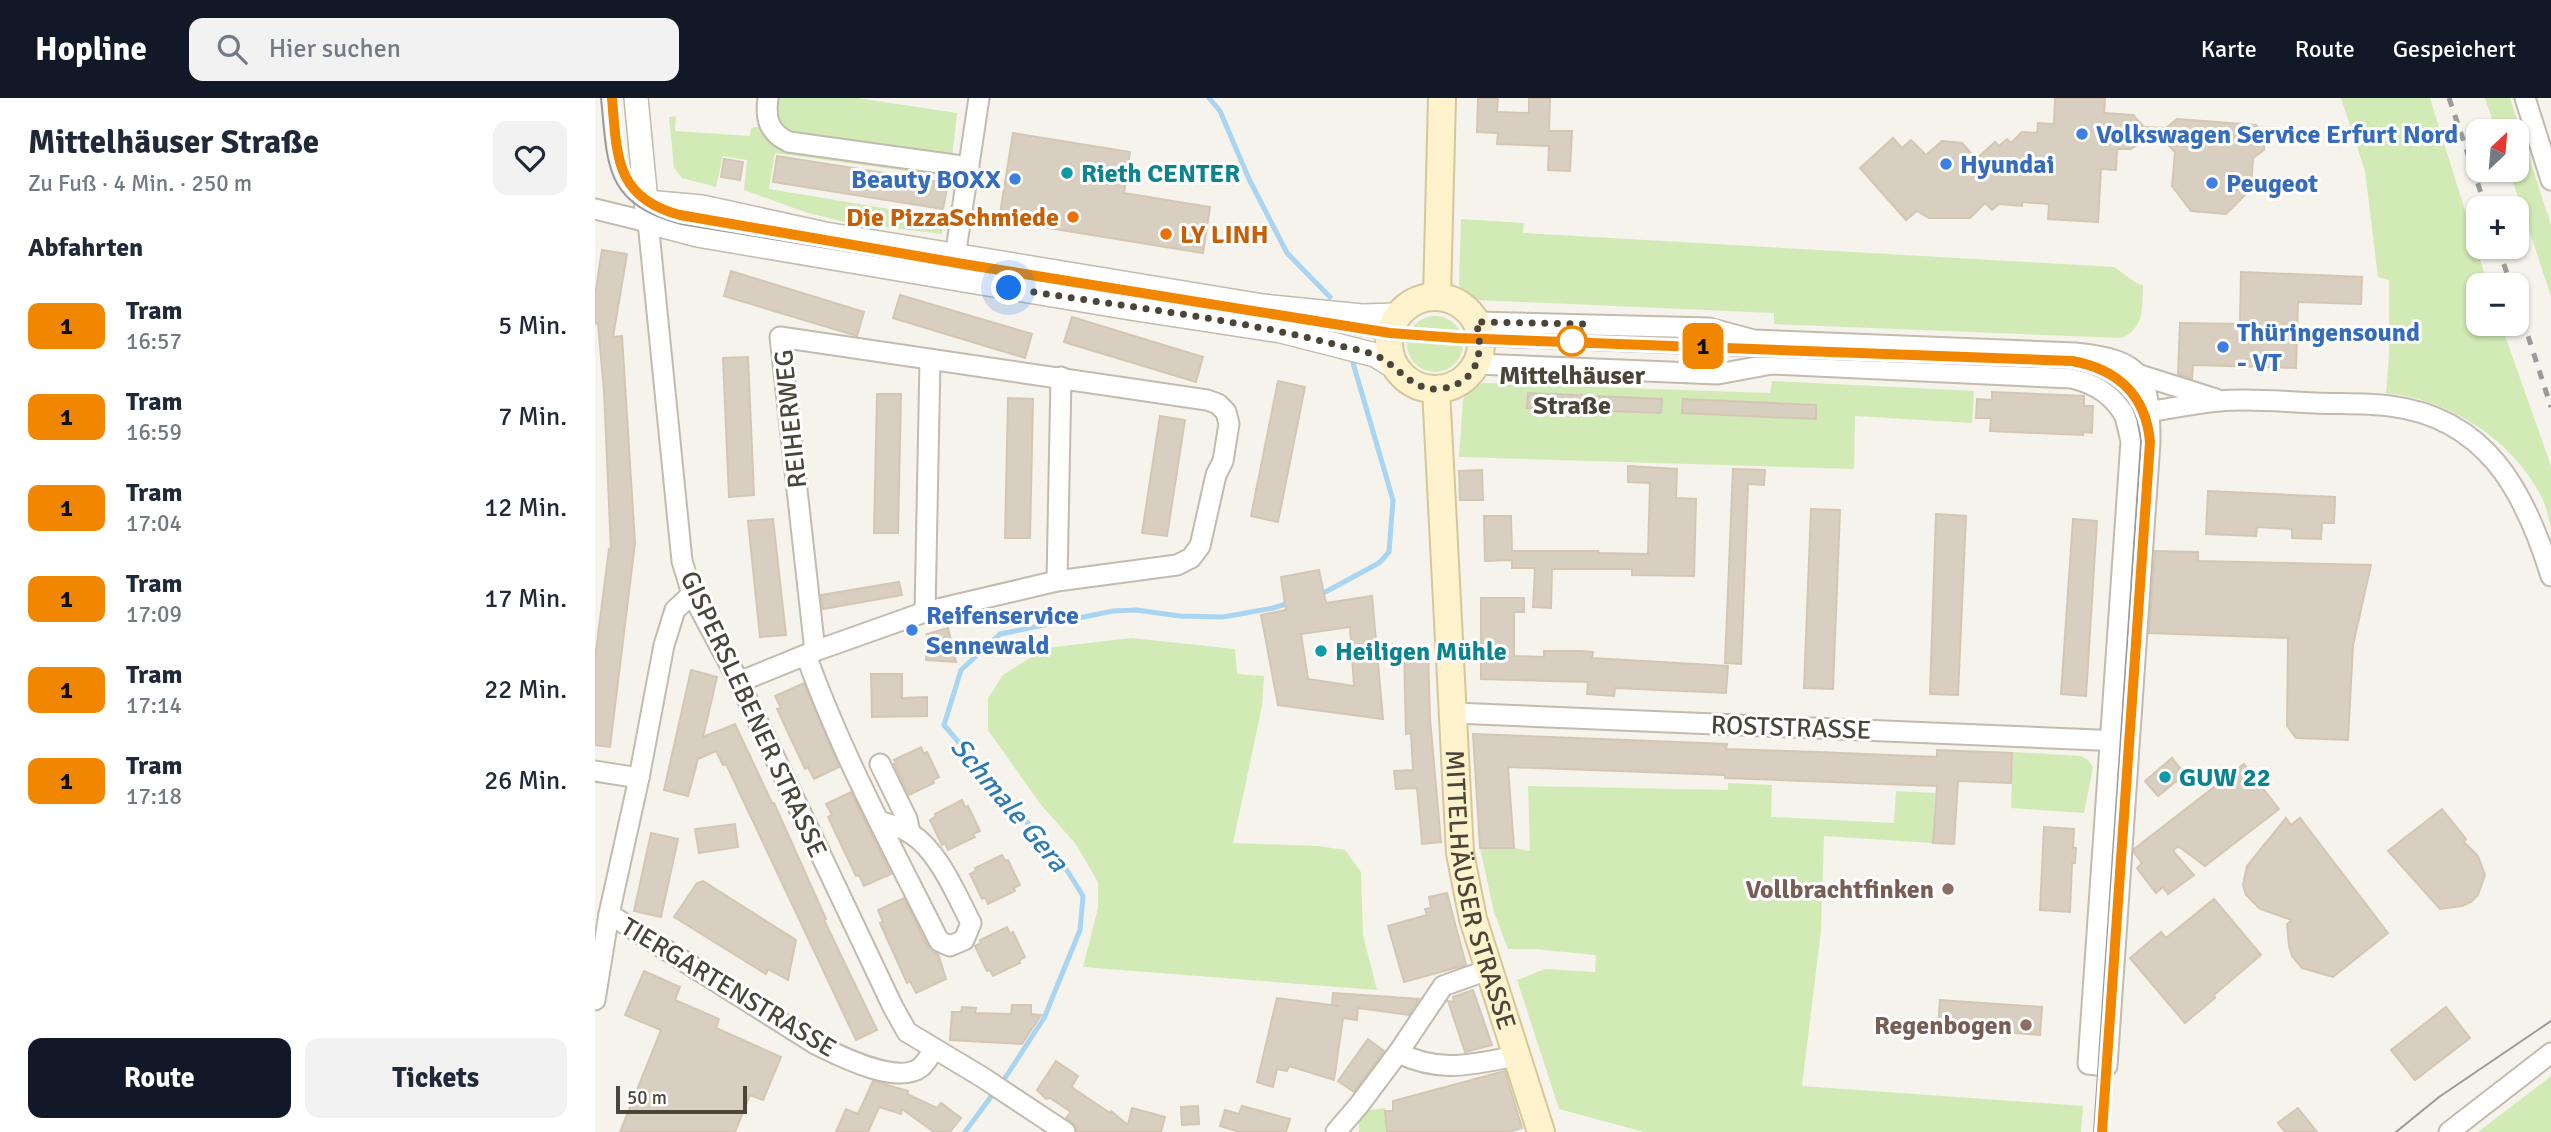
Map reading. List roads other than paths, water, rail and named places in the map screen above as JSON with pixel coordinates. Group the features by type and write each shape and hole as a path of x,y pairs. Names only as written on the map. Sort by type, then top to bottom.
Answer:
{"main road":[{"path":"1437,297 1443,98"},
{"path":"1437,297 1459,304 1476,322 1481,346 1470,374 1460,382 1436,389 1421,387 1408,380 1391,356 1389,340 1394,323 1410,305 1422,299 1437,297"},
{"name":"MITTELHÄUSER STRASSE","path":"1436,389 1460,853 1468,897 1541,1132"}],"street":[{"path":"636,98 647,212"},
{"path":"768,98 766,113 770,127 776,136 789,142 969,167"},
{"path":"954,267 979,98"},
{"path":"2525,98 2551,180"},
{"path":"599,210 647,212 697,235 1263,306 1362,316 1399,315"},
{"name":"GISPERSLEBENER STRASSE","path":"647,212 682,561 692,594 739,682 893,1007 908,1032 934,1050"},
{"path":"954,267 1281,331 1375,355 1398,369"},
{"path":"1476,322 1709,328 1754,340 2096,355 2121,363 2140,375 2221,401"},
{"name":"REIHERWEG","path":"739,682 925,612 1057,581 1177,565 1191,558 1201,546 1216,475 1223,461 1230,424 1226,412 1218,404 1207,400 780,337 811,653"},
{"path":"925,612 930,360"},
{"path":"1476,363 1718,374 1772,364 2072,379 2100,388 2120,407 2140,414 2221,401 2392,406 2421,413 2450,425 2472,439 2494,459 2523,500 2551,576"},
{"path":"2107,1066 2131,441 2147,391 2140,375"},
{"path":"1057,581 1061,377"},
{"path":"2120,741 2150,442 2140,414"},
{"path":"595,1000 609,914 639,778 664,645 675,610 692,594"},
{"path":"811,653 825,702 880,821 939,941 950,946 964,940 971,922 946,875 910,833 880,821"},
{"name":"ROSTSTRASSE","path":"1454,713 2120,741"},
{"path":"880,764 907,819 910,833"},
{"path":"595,771 639,778"},
{"name":"TIERGARTENSTRASSE","path":"609,914 817,1045 873,1068 905,1074 921,1068 934,1050"},
{"path":"1336,1132 1398,1053 1443,986 1490,969"},
{"path":"934,1050 1011,1095 1065,1132"},
{"path":"1398,1053 1421,1064 1453,1066 1517,1056"},
{"path":"2449,1132 2551,1053"}],"waterway":[{"name":"Schmale Gera","path":"1209,98 1220,111 1249,179 1287,253 1330,297"},
{"name":"Schmale Gera","path":"1318,596 1379,563 1389,552 1393,500 1353,363"},
{"name":"Schmale Gera","path":"965,1132 1044,1018 1080,930 1083,896 1063,864 944,725 961,670 1000,634 1113,611 1136,610 1180,616 1223,617 1292,602"}],"tram line":[{"path":"601,98 609,163 615,179 624,193 637,205 681,224 1389,340 1481,346 2070,368 2099,376 2111,383 2129,400 2135,412 2141,442 2094,1132"},
{"path":"612,98 619,161 629,184 637,194"},
{"name":"1","path":"612,98 617,151 629,186 646,202 680,215 1390,333 1426,337 2072,361 2105,370 2117,377 2144,413 2150,442 2102,1132"},
{"path":"2396,1132 2439,1097 2551,1021"}],"railway":[{"path":"2449,98 2482,196"},
{"path":"2502,259 2507,273"},
{"path":"2528,336 2551,407"}],"place":[{"name":"Volkswagen Service Erfurt Nord","path":"2082,134"},
{"name":"Hyundai","path":"1946,164"},
{"name":"Rieth CENTER","path":"1067,173"},
{"name":"Beauty BOXX","path":"1015,179"},
{"name":"Peugeot","path":"2212,183"},
{"name":"Die PizzaSchmiede","path":"1073,217"},
{"name":"LY LINH","path":"1166,234"},
{"name":"Mittelhäuser Straße","path":"1572,341"},
{"name":"Thüringensound - VT","path":"2223,347"},
{"name":"Reifenservice Sennewald","path":"912,630"},
{"name":"Heiligen Mühle","path":"1321,651"},
{"name":"GUW 22","path":"2165,777"},
{"name":"Vollbrachtfinken","path":"1948,889"},
{"name":"Regenbogen","path":"2026,1025"}]}
